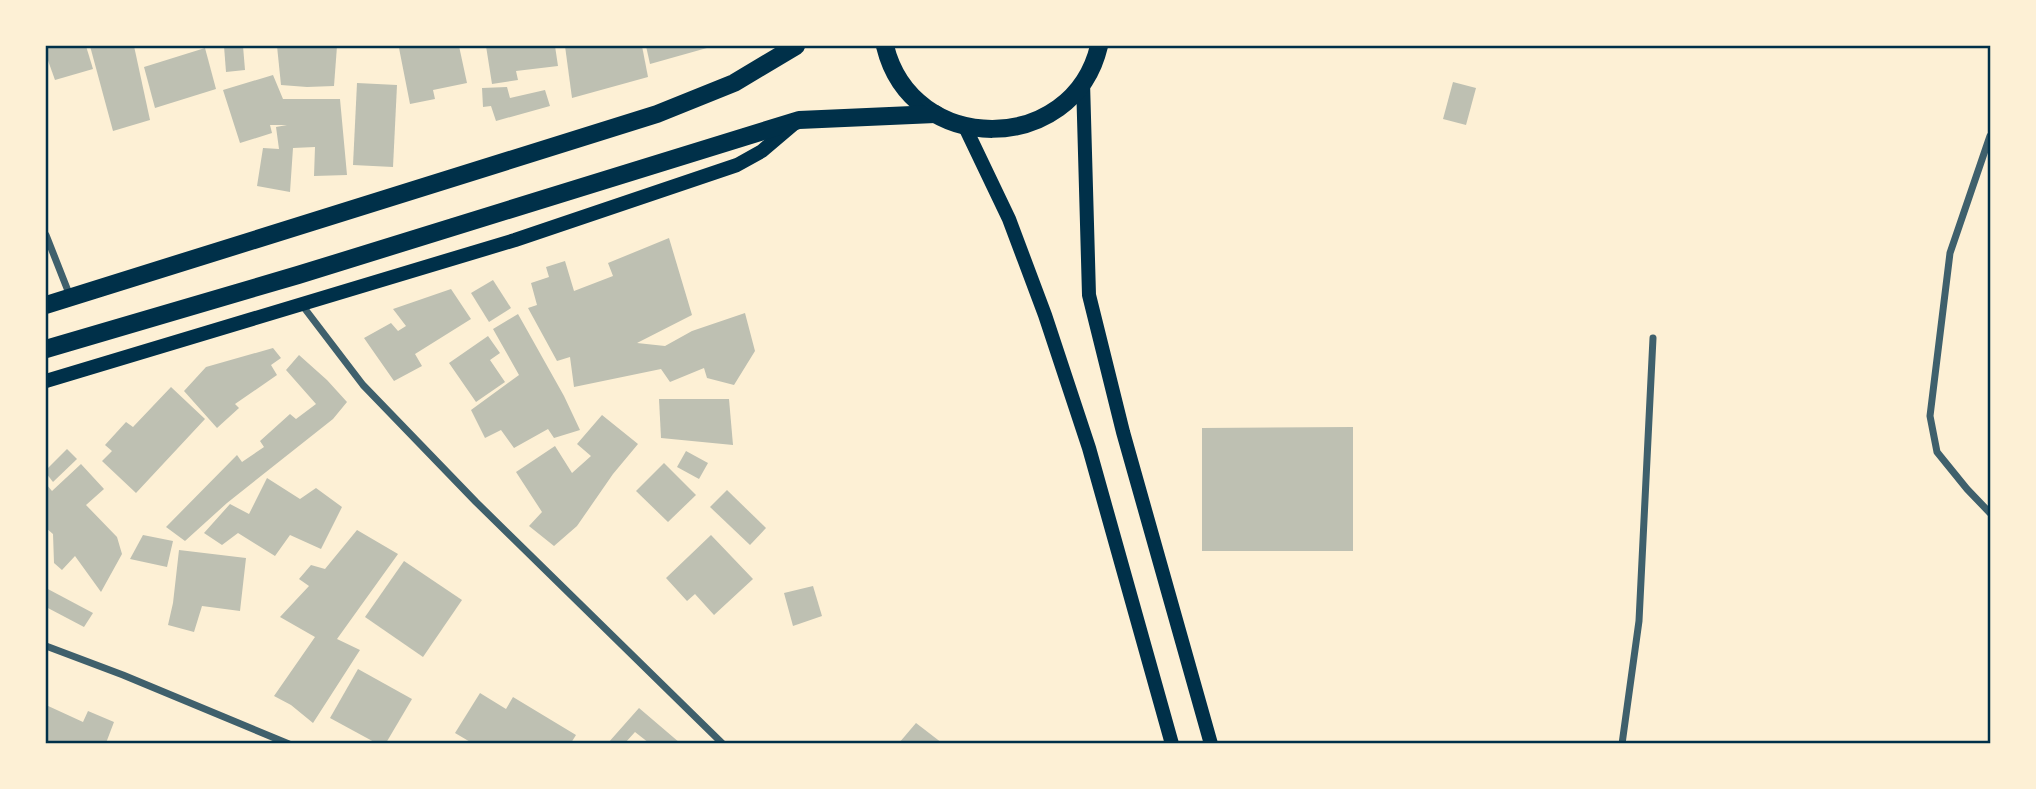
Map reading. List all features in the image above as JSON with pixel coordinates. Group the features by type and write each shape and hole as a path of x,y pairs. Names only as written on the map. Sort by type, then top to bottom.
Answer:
{"main road":[{"path":"46,305 657,114 734,83 796,46"},
{"path":"885,46 889,63 908,92 935,114 965,127 999,130 1031,122 1060,106 1083,82 1096,58 1098,46"},
{"path":"1083,82 1089,295 1123,432 1211,744"},
{"path":"46,349 311,271 799,120 935,114"},
{"path":"46,381 515,240 737,165 762,151 799,120"},
{"path":"965,127 1009,219 1045,315 1088,448 1172,744"}],"street":[{"path":"1990,136 1950,253 1930,416 1937,452 1990,513"},
{"path":"46,235 70,297"},
{"path":"302,306 363,385 476,502 723,744"},
{"path":"1622,744 1639,621 1653,338"},
{"path":"46,646 123,674 289,744"}],"building":[{"path":"46,46 86,46 93,69 55,80 46,55"},
{"path":"90,46 134,46 150,120 113,131"},
{"path":"224,46 243,46 245,70 226,72"},
{"path":"277,46 337,46 334,86 281,85"},
{"path":"459,46 467,83 433,90 435,99 410,104 399,48"},
{"path":"486,46 555,46 558,66 516,71 518,80 492,84"},
{"path":"565,46 642,46 648,77 572,98"},
{"path":"646,46 714,46 650,64"},
{"path":"205,48 216,89 155,108 144,67"},
{"path":"273,75 283,99 340,99 347,175 314,176 315,147 293,148 290,192 257,186 263,148 279,149 276,127 287,125 270,125 272,133 240,143 223,90"},
{"path":"1453,82 1476,88 1466,125 1443,119"},
{"path":"357,83 397,85 393,167 353,165"},
{"path":"507,87 510,98 545,90 550,106 496,121 491,106 483,107 482,88"},
{"path":"669,238 692,315 637,343 665,346 692,331 745,313 755,351 734,385 707,378 704,368 670,382 661,369 574,387 570,357 557,361 528,308 537,305 531,283 549,277 546,267 565,261 574,291 613,276 608,263"},
{"path":"493,280 511,308 489,322 471,293"},
{"path":"451,289 471,319 415,354 422,366 394,381 364,338 391,323 398,331 406,326 393,309"},
{"path":"518,314 580,430 554,438 548,429 514,448 501,430 485,438 471,410 519,375 493,329"},
{"path":"488,336 500,353 490,360 505,382 476,402 449,363"},
{"path":"273,348 281,358 271,365 277,375 235,404 239,408 217,428 184,391 206,367"},
{"path":"299,355 347,402 333,419 227,503 185,541 166,527 237,455 242,462 264,447 260,441 290,414 296,419 316,404 286,370"},
{"path":"171,387 205,419 136,493 102,461 112,451 105,445 126,422 133,427"},
{"path":"659,399 729,399 733,445 661,438"},
{"path":"602,415 638,444 613,474 577,526 554,546 529,526 542,512 516,472 555,446 572,473 591,456 577,444"},
{"path":"1353,427 1353,551 1202,551 1202,428"},
{"path":"67,449 77,459 53,482 46,470"},
{"path":"686,451 708,463 699,479 677,467"},
{"path":"664,463 696,495 668,522 636,491"},
{"path":"81,464 104,489 86,505 117,537 122,554 101,592 75,556 62,570 54,563 53,534 46,528 46,484 52,491"},
{"path":"267,478 300,499 316,488 342,507 321,549 290,535 275,556 238,533 222,545 204,533 230,504 249,514"},
{"path":"727,490 766,528 750,545 710,507"},
{"path":"357,530 398,554 337,639 360,650 313,723 291,705 274,696 315,637 280,617 309,586 299,579 311,565 325,569"},
{"path":"143,535 173,541 167,567 130,559"},
{"path":"711,535 753,579 714,615 695,594 687,601 666,578"},
{"path":"179,550 246,558 240,611 202,606 194,632 168,625"},
{"path":"404,561 462,600 423,657 365,617"},
{"path":"813,586 822,616 793,626 784,593"},
{"path":"46,588 93,613 84,627 46,607"},
{"path":"358,669 412,699 386,743 376,743 330,718"},
{"path":"480,693 506,709 513,697 576,735 571,743 472,743 455,733"},
{"path":"46,705 83,722 88,711 114,722 106,743 46,743"},
{"path":"639,708 680,743 649,743 635,732 625,743 608,743"},
{"path":"916,723 942,743 899,743"}]}
